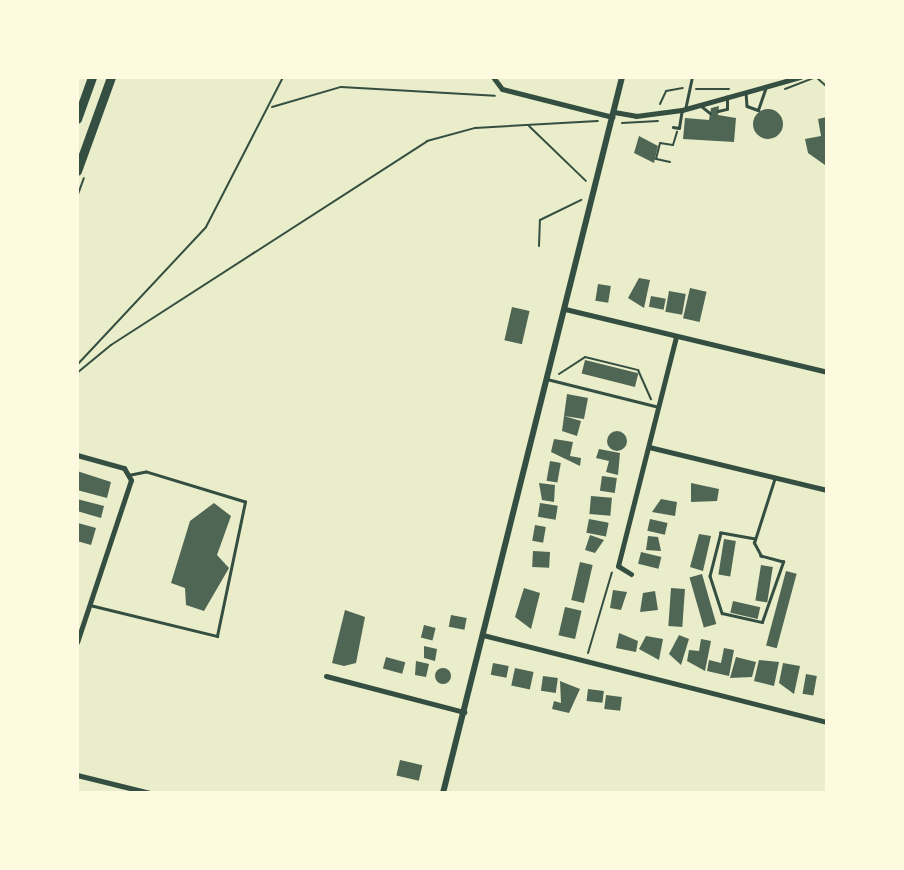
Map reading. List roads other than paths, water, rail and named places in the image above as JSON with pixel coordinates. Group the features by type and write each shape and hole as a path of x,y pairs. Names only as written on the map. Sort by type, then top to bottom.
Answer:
{"highway":[{"path":"77,119 92,77"},
{"path":"77,171 111,77"}],"street":[{"path":"493,77 502,89 613,114 683,110 800,77"},
{"path":"443,793 622,77"},
{"path":"565,309 827,372"},
{"path":"631,574 618,566 676,336"},
{"path":"649,447 827,490"},
{"path":"77,455 130,475 77,642"},
{"path":"483,635 827,722"},
{"path":"326,676 464,712"},
{"path":"77,775 150,793"}],"lane":[{"path":"673,127 679,128 692,77"},
{"path":"746,92 747,106 758,110 766,87"},
{"path":"718,111 727,110 726,97"},
{"path":"700,105 710,113"},
{"path":"547,379 659,407"},
{"path":"90,604 217,636 245,502 146,472 130,475"},
{"path":"755,539 721,533 710,576 722,613 762,622 783,562 759,554 755,539 775,478"}]}
